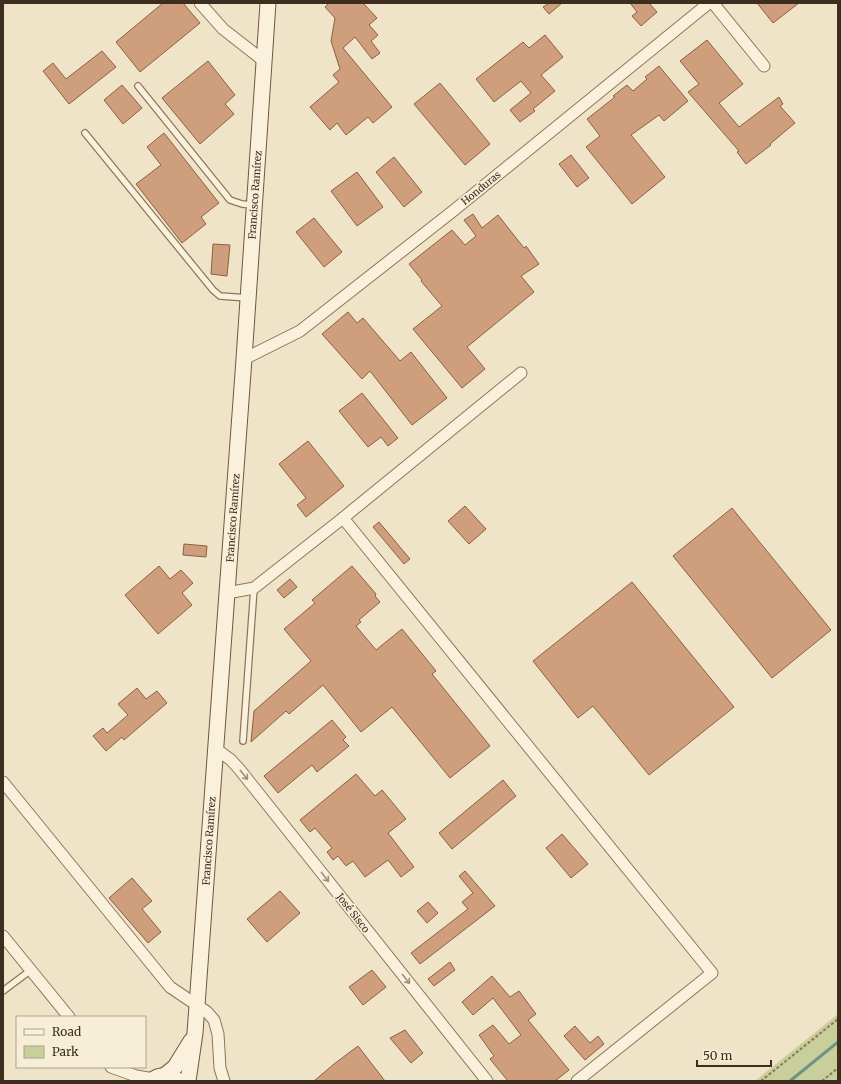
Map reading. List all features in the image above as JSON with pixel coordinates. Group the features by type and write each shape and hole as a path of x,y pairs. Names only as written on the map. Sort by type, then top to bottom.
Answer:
{"street":[{"path":"200,3 223,29 264,61"},
{"name":"Francisco Ramírez","path":"188,1081 195,1033 255,205 268,3"},
{"name":"Honduras","path":"244,359 300,331 453,211 709,3"},
{"path":"713,3 764,66"},
{"path":"227,593 254,588 343,518 521,373"},
{"path":"343,518 712,973 577,1081"},
{"name":"José Sisco","path":"216,749 231,760 240,770 487,1081"},
{"path":"3,782 170,987 207,1012 214,1020 218,1034 220,1068 224,1081"},
{"path":"3,936 68,1016"},
{"name":"Francisco Ramírez","path":"157,1078 175,1067 195,1033"},
{"path":"111,1068 123,1081"},
{"path":"113,1068 136,1076 157,1078 172,1076 179,1081"}],"lane":[{"path":"138,86 230,200 242,204 255,205"},
{"path":"85,133 212,290 220,296 248,298"},
{"path":"243,741 254,588"},
{"path":"3,991 31,970"}],"path":[{"path":"761,1081 838,1019"},
{"path":"822,1081 838,1068"}],"green space":[{"path":"838,1014 838,1079 835,1081 755,1081"}],"building":[{"path":"163,3 183,3 200,23 140,72 116,42"},
{"path":"329,3 363,3 377,18 369,25 378,35 371,41 380,53 372,59 355,37 343,48 392,107 373,123 368,117 346,135 337,123 330,130 310,107 339,82 333,75 340,69 331,41 335,18 325,7"},
{"path":"549,3 562,3 549,14 543,7"},
{"path":"630,3 649,3 657,12 641,26 632,16 637,12"},
{"path":"757,3 799,3 773,23"},
{"path":"545,35 563,57 541,75 555,91 533,109 535,111 520,122 510,110 531,93 521,81 494,102 476,79 523,42 529,48"},
{"path":"707,40 743,84 719,103 739,127 779,97 783,104 780,106 795,123 770,144 771,145 746,164 737,152 739,151 688,92 699,84 680,61"},
{"path":"102,51 116,67 69,104 43,71 53,63 66,79"},
{"path":"208,61 235,95 225,104 234,114 200,144 162,98"},
{"path":"659,66 688,101 664,121 659,115 631,135 665,177 632,204 586,147 600,136 587,119 615,97 613,96 627,85 633,91 647,79 645,77"},
{"path":"440,83 490,144 465,165 414,104"},
{"path":"122,85 142,108 123,124 104,100"},
{"path":"164,133 219,203 201,217 206,224 182,243 136,184 161,165 147,147"},
{"path":"571,155 589,178 577,187 559,164"},
{"path":"394,157 422,192 404,207 376,172"},
{"path":"357,172 383,207 357,226 331,191"},
{"path":"473,214 482,228 498,215 524,248 526,246 539,264 521,276 534,292 467,347 485,369 462,388 413,329 442,306 409,264 452,230 465,245 476,236 464,220"},
{"path":"314,218 342,252 324,267 296,232"},
{"path":"213,244 230,245 227,276 211,274"},
{"path":"348,312 357,323 363,318 400,361 411,352 447,398 412,425 370,371 362,379 322,334"},
{"path":"362,393 398,438 388,446 381,437 368,447 339,411"},
{"path":"308,441 344,486 306,517 297,505 306,498 279,464"},
{"path":"465,506 486,529 469,544 448,521"},
{"path":"732,508 831,630 772,678 673,556"},
{"path":"379,522 410,559 404,564 373,527"},
{"path":"184,544 207,546 206,557 183,555"},
{"path":"159,566 170,579 181,570 193,583 182,593 192,605 158,634 125,595"},
{"path":"352,566 376,594 375,596 380,602 359,620 361,622 356,626 376,650 402,629 436,671 432,674 490,746 450,778 392,707 361,732 323,685 289,714 286,711 251,742 254,711 311,661 284,629 315,603 312,600"},
{"path":"290,579 297,587 284,598 277,590"},
{"path":"632,582 734,707 649,775 593,706 578,718 533,661"},
{"path":"137,688 146,699 157,691 167,703 124,740 122,737 106,751 93,736 103,728 107,733 128,715 118,704"},
{"path":"332,720 346,737 343,740 349,746 317,772 312,765 278,793 264,776"},
{"path":"356,774 375,796 382,790 406,819 388,833 414,867 401,877 388,860 365,877 353,861 346,866 338,856 333,860 327,852 332,848 315,828 310,832 300,820"},
{"path":"503,780 516,796 452,849 439,833"},
{"path":"562,834 588,864 571,878 546,848"},
{"path":"465,871 495,906 420,964 411,953 468,909 462,902 473,893 459,876"},
{"path":"132,878 152,901 142,909 161,932 148,943 109,898"},
{"path":"280,891 300,913 267,942 247,919"},
{"path":"428,902 438,913 427,923 417,911"},
{"path":"450,962 455,970 434,986 428,979"},
{"path":"372,970 386,987 363,1005 349,987"},
{"path":"492,976 510,997 519,991 536,1014 528,1020 569,1070 555,1081 508,1081 490,1059 494,1056 479,1035 493,1025 509,1044 521,1035 493,998 473,1015 462,1002"},
{"path":"575,1026 590,1043 598,1036 604,1044 585,1060 564,1036"},
{"path":"405,1030 423,1053 411,1063 390,1038"},
{"path":"358,1046 385,1081 314,1081 334,1064"}],"waterway":[{"path":"790,1081 838,1042"}]}
